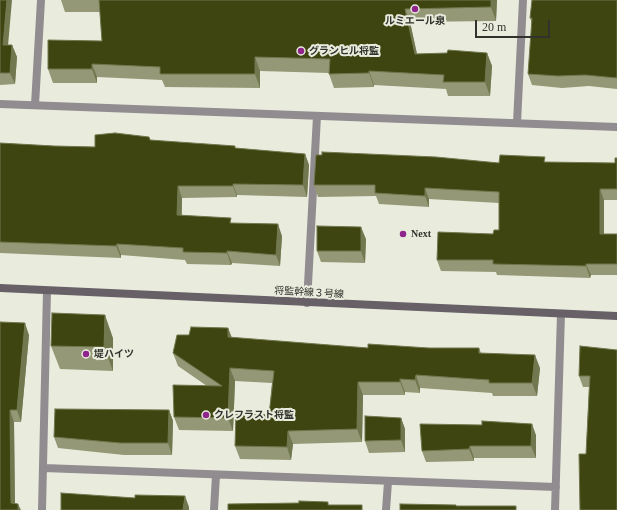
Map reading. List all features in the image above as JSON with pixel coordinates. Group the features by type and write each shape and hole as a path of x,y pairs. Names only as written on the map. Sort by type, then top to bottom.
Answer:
{"street":[{"path":"35,105 41,0"},
{"path":"517,123 524,0"},
{"path":"0,104 617,127"},
{"path":"307,303 317,116"},
{"name":"将監幹線３号線","path":"0,288 617,316"},
{"path":"42,510 47,291"},
{"path":"555,510 561,314"},
{"path":"44,468 388,482 556,487"},
{"path":"214,510 216,475"},
{"path":"386,510 388,482"}],"building":[{"path":"0,0 7,0 3,45 12,45 10,73 0,73"},
{"path":"99,0 491,0 491,7 405,9 415,54 447,53 448,50 487,53 485,82 443,82 444,75 369,71 369,73 329,74 330,59 255,57 255,74 160,74 160,67 92,64 92,69 48,69 48,40 102,41"},
{"path":"532,0 617,0 617,78 585,75 558,76 528,74"},
{"path":"115,133 149,137 150,140 235,146 235,148 305,154 303,185 233,184 233,186 178,186 177,215 231,218 230,223 278,224 276,255 227,251 227,253 183,252 183,248 117,244 116,246 0,242 0,143 95,147 95,135"},
{"path":"322,152 436,157 499,163 500,155 545,157 544,162 615,163 615,158 617,158 617,189 600,189 600,234 617,234 617,264 586,264 586,266 493,264 493,260 437,260 438,232 493,234 494,230 499,230 499,192 425,188 425,196 375,193 375,185 314,185 316,155 322,155"},
{"path":"317,226 361,227 361,251 317,251"},
{"path":"52,313 105,315 104,347 51,346"},
{"path":"0,322 25,323 17,410 10,410 11,503 18,504 18,510 0,510"},
{"path":"191,327 228,328 228,337 368,348 368,344 429,348 479,348 479,353 535,355 532,383 489,383 489,380 416,375 415,380 400,379 400,382 358,382 357,429 288,431 287,447 235,446 236,413 269,415 274,371 230,368 228,418 174,417 173,385 222,386 173,353 177,335 189,335"},
{"path":"580,346 617,350 617,510 580,510 579,454 586,454 590,376 579,376"},
{"path":"55,409 169,410 168,443 120,443 54,437"},
{"path":"365,416 401,418 401,440 365,441"},
{"path":"482,421 532,424 531,446 470,446 469,449 422,451 420,424 482,425"},
{"path":"61,493 135,498 135,495 185,496 183,510 61,510"},
{"path":"299,501 328,502 328,505 362,505 362,510 228,510 228,504 299,503"},
{"path":"400,504 516,506 516,510 400,510"}],"place":[{"name":"ルミエール泉","path":"415,9"},
{"name":"グランヒル将監","path":"301,51"},
{"name":"Next","path":"403,234"},
{"name":"堤ハイツ","path":"86,354"},
{"name":"クレフラスト将監","path":"206,415"}]}
